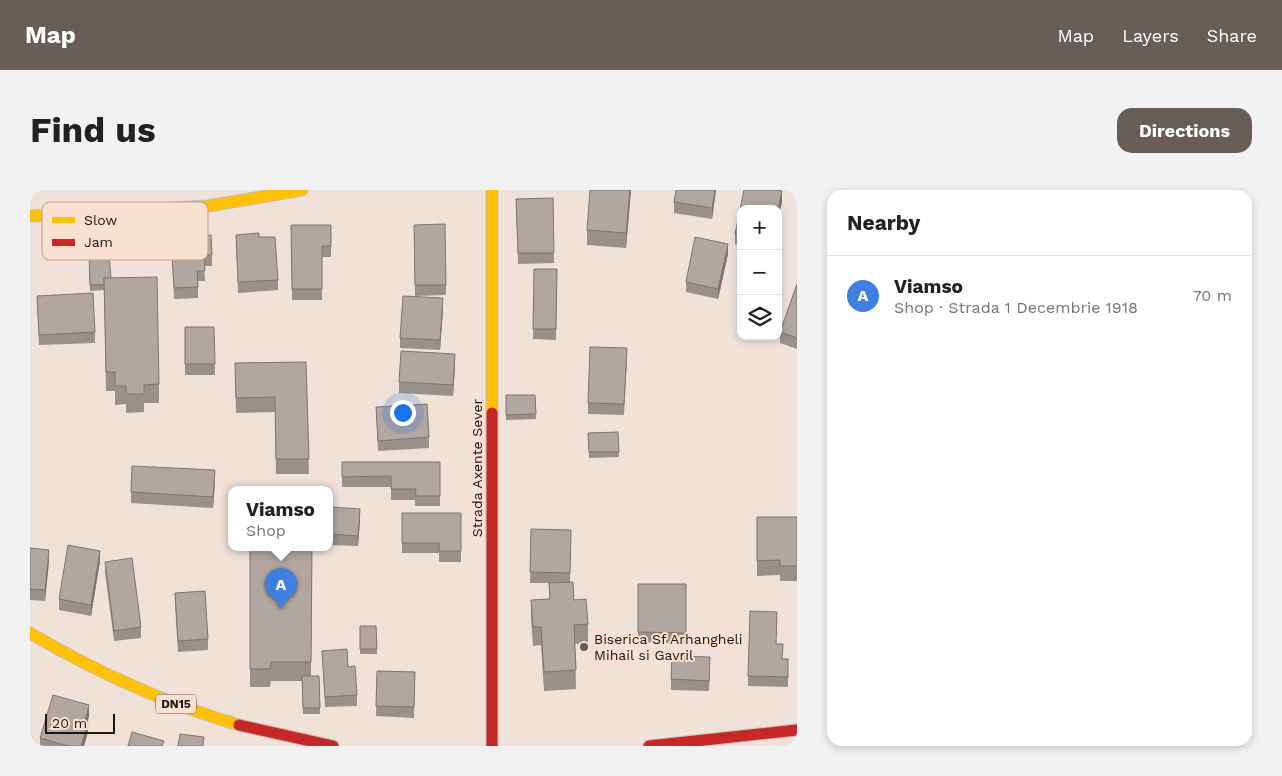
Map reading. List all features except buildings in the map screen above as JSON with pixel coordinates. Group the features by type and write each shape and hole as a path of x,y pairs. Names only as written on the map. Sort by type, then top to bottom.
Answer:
{"street":[{"path":"208,206 302,190"},
{"name":"Strada Axente Sever","path":"492,190 492,746"},
{"name":"DN15","path":"30,633 60,651 106,674 192,710 230,722 333,746"},
{"path":"649,746 797,730"}],"traffic: slow":[{"path":"208,206 302,190"},
{"path":"492,190 492,413"},
{"path":"30,216 42,215"},
{"path":"30,633 80,661 158,697 239,725"}],"traffic: jam":[{"path":"492,413 492,746"},
{"path":"239,725 333,746"},
{"path":"649,746 797,730"}],"place":[{"name":"Viamso","path":"281,609"},
{"name":"Biserica Sf Arhangheli Mihail si Gavril","path":"584,647"}]}
